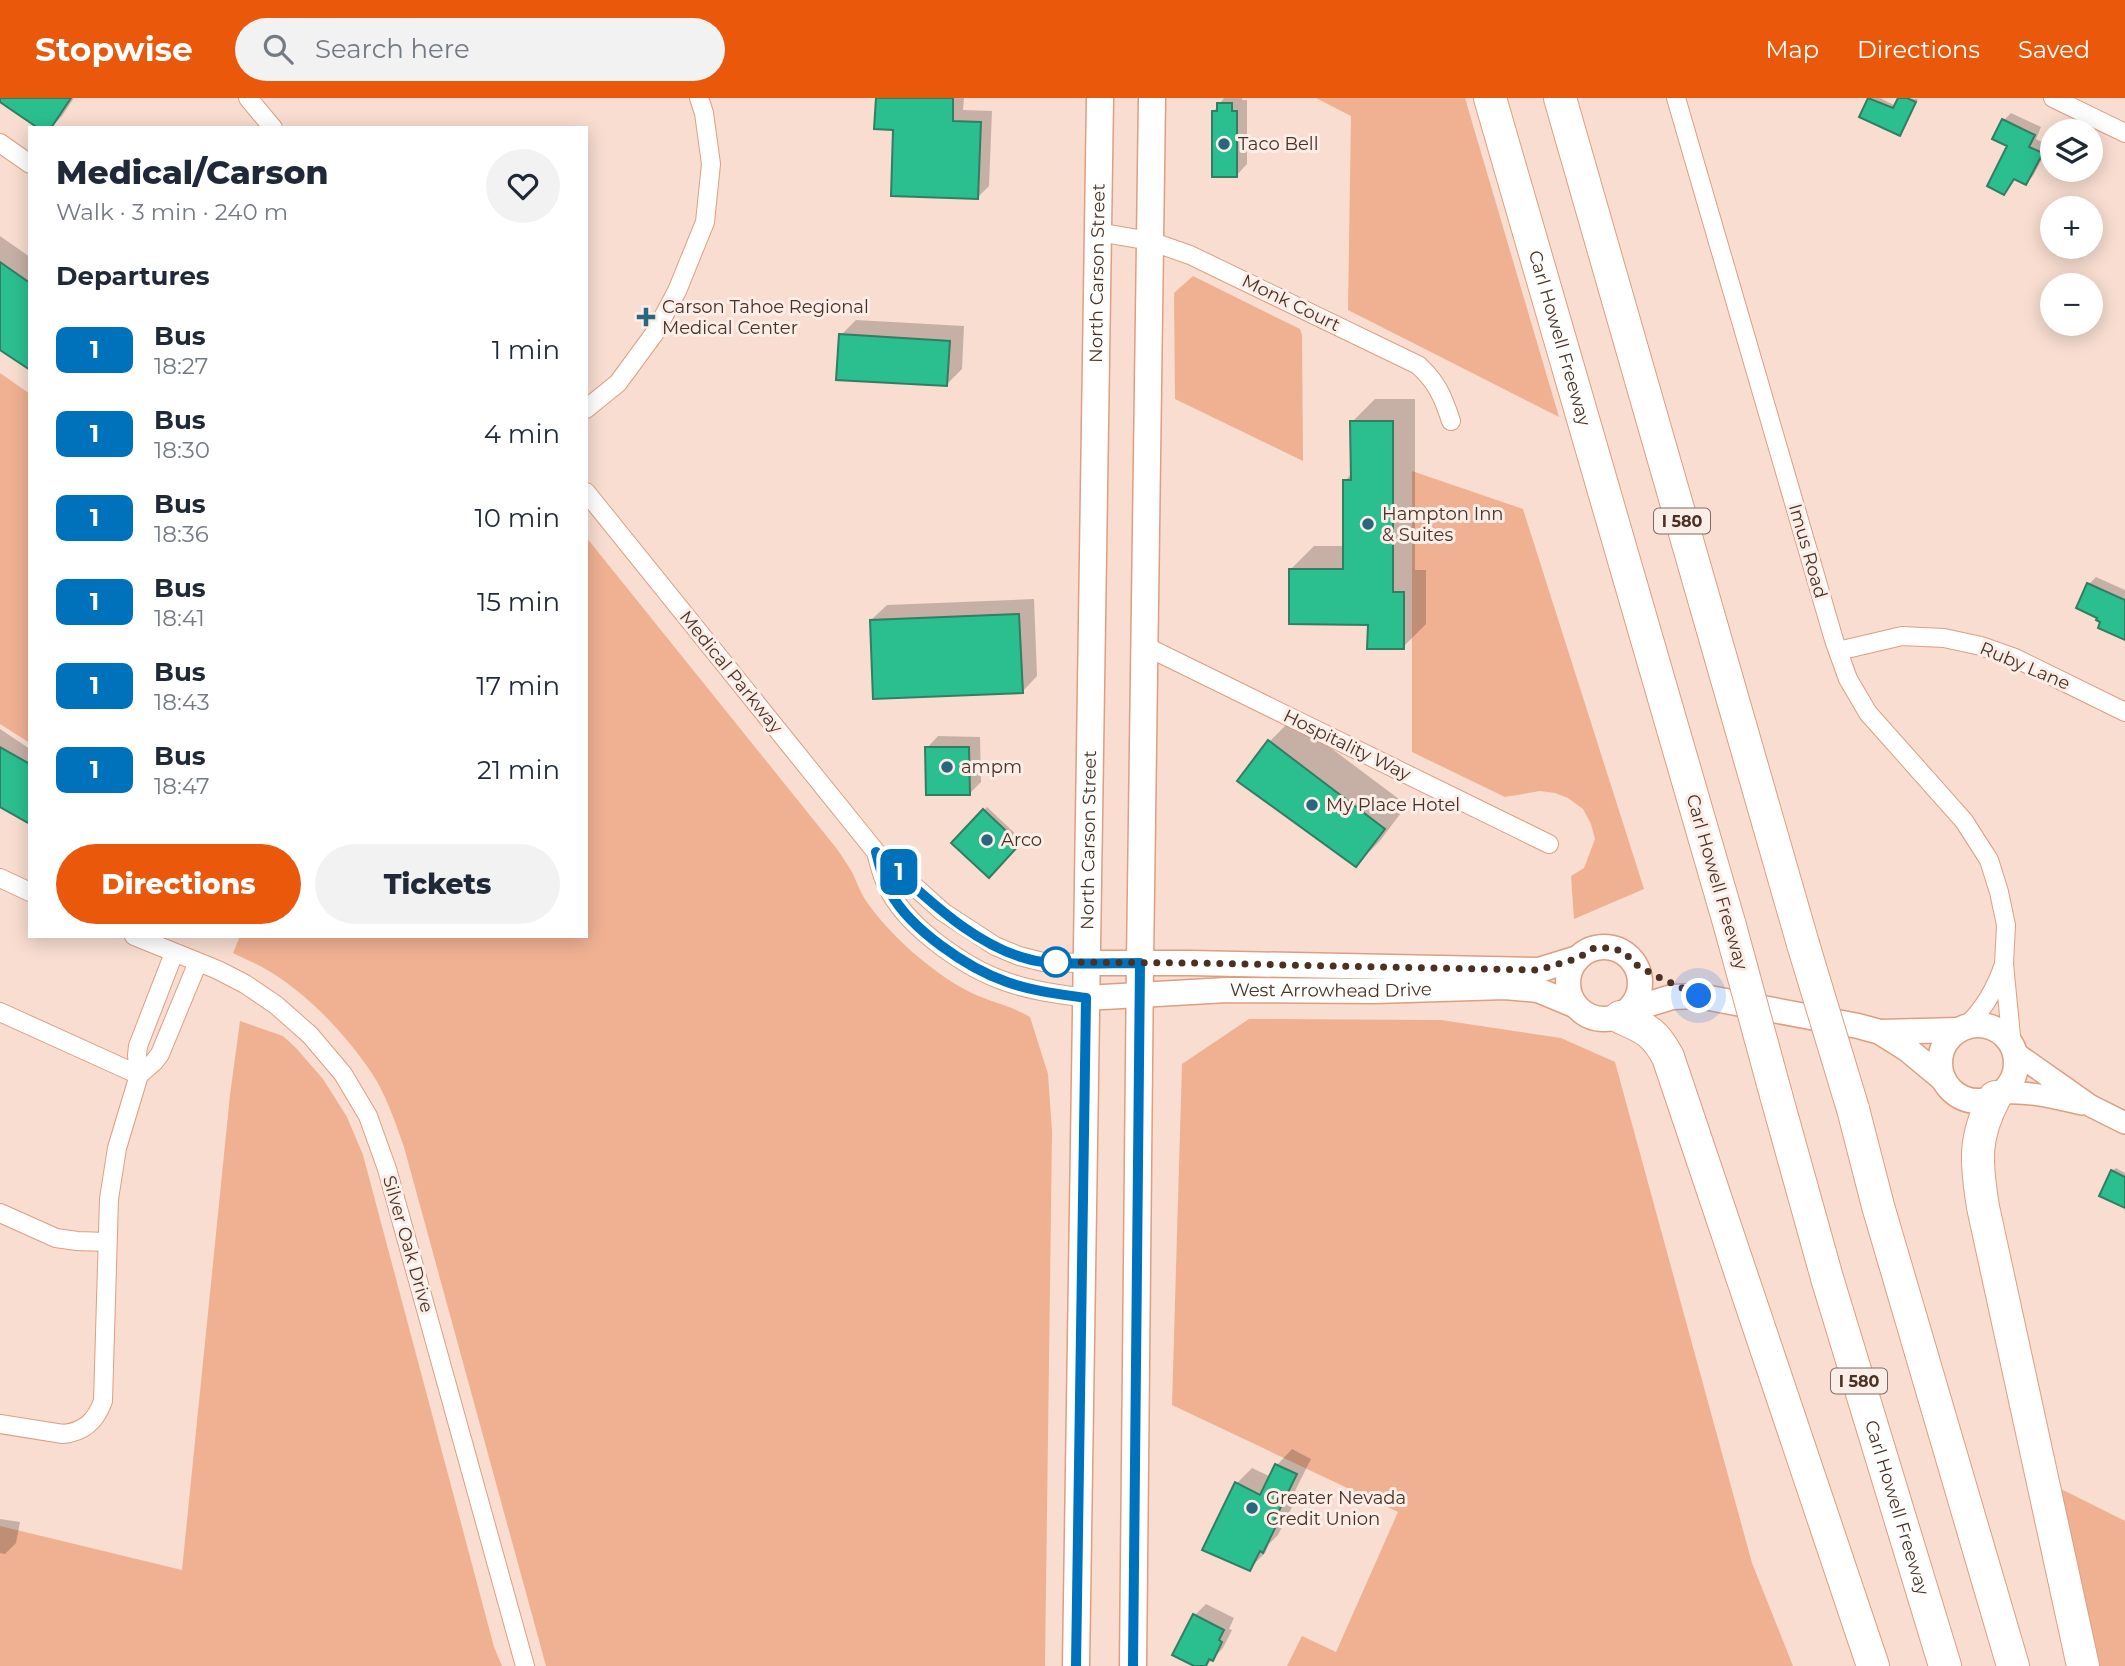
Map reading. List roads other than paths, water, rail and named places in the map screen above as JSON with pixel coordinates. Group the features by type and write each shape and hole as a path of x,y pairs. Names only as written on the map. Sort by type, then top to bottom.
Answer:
{"highway":[{"name":"Carl Howell Freeway","path":"1490,98 1730,926 1828,1278 1945,1666"},
{"name":"I 580","path":"1560,98 2013,1666"},
{"path":"1625,1013 1659,1039 1668,1057 1873,1666"},
{"path":"1998,1095 1987,1111 1977,1147 1978,1175 2083,1666"}],"main road":[{"name":"North Carson Street","path":"1076,1666 1100,98"},
{"path":"1133,1666 1152,98"},
{"path":"1699,996 1635,964 1625,953 1606,947 1594,948 1578,958 1569,973 1567,986 1574,1004 1586,1016 1598,1020 1672,997 1699,996 1880,1032 1985,1025 2002,1032 2013,1049 2016,1060 2014,1076 2011,1083 1989,1100 1969,1100 1954,1093 1943,1079 1907,1049 1880,1032"},
{"name":"West Arrowhead Drive","path":"1086,963 1527,970 1548,968 1578,958"},
{"path":"1625,1013 1639,994 1640,978 1635,964"},
{"name":"West Arrowhead Drive","path":"1086,998 1227,990 1375,991 1505,987 1538,989 1574,1004"},
{"path":"1943,1079 1939,1066 1941,1051 1953,1033 1963,1028"}],"street":[{"path":"248,98 271,126"},
{"path":"588,407 618,383 654,334 677,291 705,222 711,164 704,113 699,98"},
{"name":"Imus Road","path":"1676,98 1848,679 1868,713 1965,821 1989,860 2006,925 2004,964 2013,1049"},
{"path":"2053,98 2125,133"},
{"path":"0,143 28,163"},
{"name":"Monk Court","path":"1098,232 1150,241 1214,266 1418,365 1433,378 1451,421"},
{"name":"Medical Parkway","path":"588,494 876,852 943,912 995,946 1042,962 1086,963"},
{"name":"Ruby Lane","path":"1838,651 1902,636 1944,638 2015,658 2125,712"},
{"name":"Hospitality Way","path":"1145,646 1549,844"},
{"name":"Medical Parkway","path":"876,852 889,891 903,912 965,962 1006,982 1086,998"},
{"path":"0,878 28,891"},
{"name":"Silver Oak Drive","path":"139,938 245,984 276,1005 310,1035 343,1074 368,1116 391,1183 525,1666"},
{"path":"0,1424 63,1434 81,1430 95,1418 103,1401 109,1199 117,1148 139,1075 138,1046 174,953"},
{"path":"139,1075 155,1062 160,1054 198,962"},
{"name":"Imus Road","path":"1963,1028 1986,1003 2004,964"},
{"path":"0,1012 139,1075"},
{"path":"2013,1049 2091,1106 2125,1123"},
{"path":"1998,1095 2036,1094 2091,1106"},
{"path":"0,1213 56,1238 107,1242"}],"place":[{"name":"Taco Bell","path":"1224,144"},
{"name":"Carson Tahoe Regional Medical Center","path":"646,317"},
{"name":"Hampton Inn & Suites","path":"1368,524"},
{"name":"ampm","path":"947,767"},
{"name":"My Place Hotel","path":"1312,805"},
{"name":"Arco","path":"987,840"},
{"name":"Greater Nevada Credit Union","path":"1252,1508"}]}
